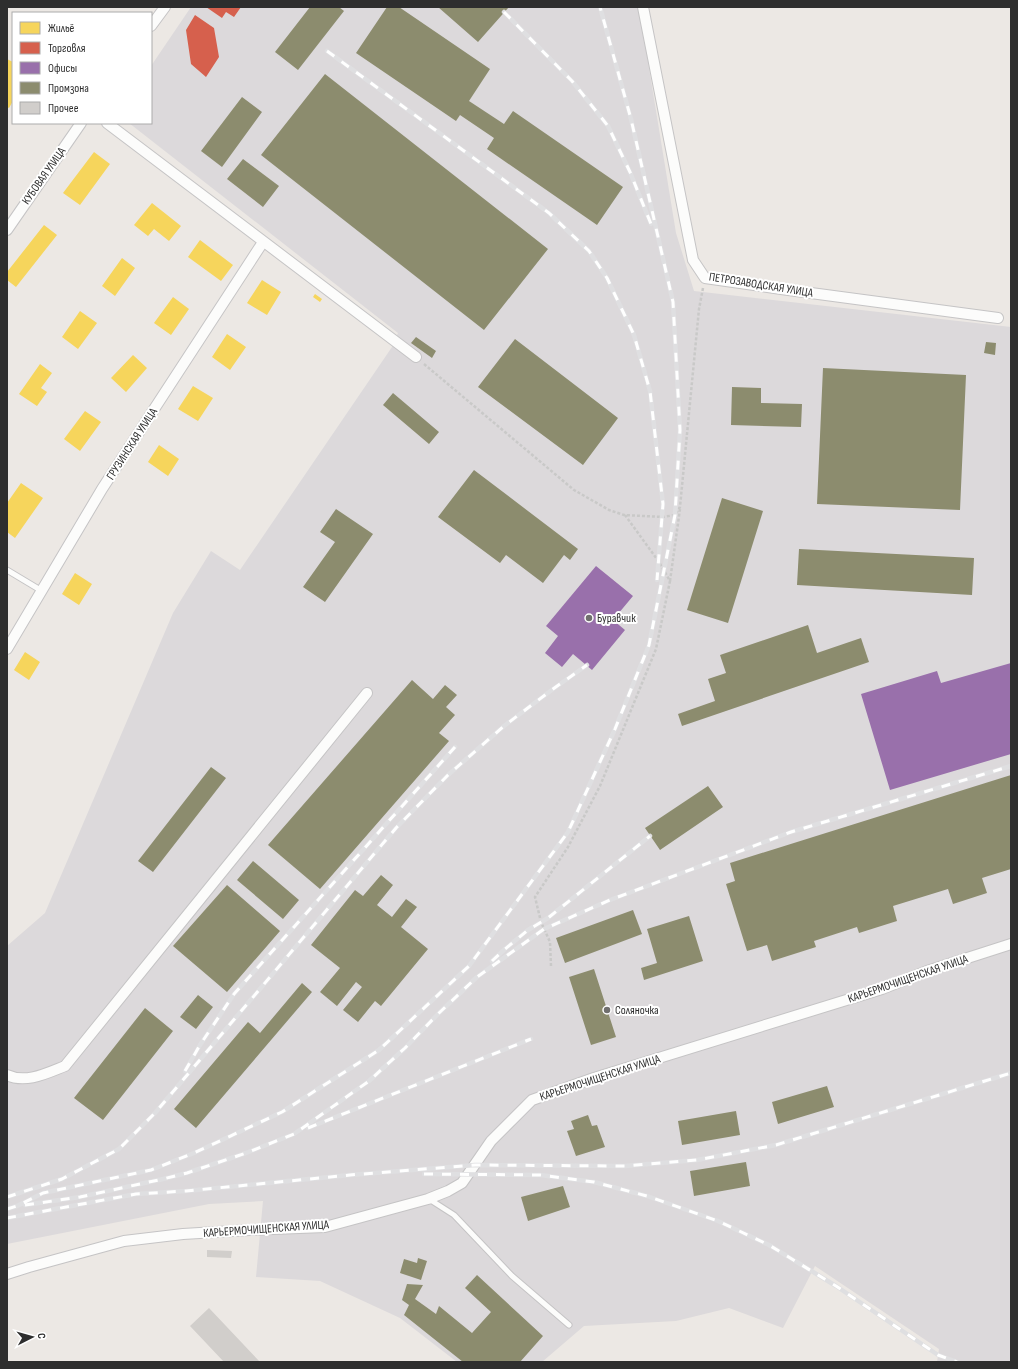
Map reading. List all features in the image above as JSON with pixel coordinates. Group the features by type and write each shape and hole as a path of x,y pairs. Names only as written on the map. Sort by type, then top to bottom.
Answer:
{"street":[{"path":"152,25 165,7"},
{"name":"ПЕТРОЗАВОДСКАЯ УЛИЦА","path":"643,7 693,260 705,278 998,318"},
{"name":"КУБОВАЯ УЛИЦА","path":"7,230 80,124"},
{"path":"108,124 416,357"},
{"name":"ГРУЗИНСКАЯ УЛИЦА","path":"7,649 102,489 263,242"},
{"path":"7,1075 14,1078 38,1077 65,1066 367,693"},
{"name":"КАРЬЕРМОЧИЩЕНСКАЯ УЛИЦА","path":"7,1274 124,1241 183,1234 325,1227 428,1199 448,1191 462,1183 491,1141 532,1100 594,1078 882,989 927,971 1011,944"}],"lane":[{"path":"7,570 42,591"},
{"path":"428,1199 454,1215 512,1276 569,1325"}],"path":[{"path":"551,966 550,942 541,922 535,898 568,848 600,786 656,649 670,581 680,507 699,310 705,278"},
{"path":"416,357 574,490 609,510 624,515 669,516 675,515 680,507"},
{"path":"624,515 659,562 670,581"}],"shaded area":[{"path":"191,7 639,7 676,233 694,291 1011,327 1011,1362 937,1362 939,1349 815,1266 783,1328 729,1308 676,1321 584,1326 542,1362 457,1362 400,1318 320,1281 256,1277 263,1201 209,1204 7,1244 7,946 45,913 173,613 211,551 240,570 392,347 398,333 130,124 152,124 152,65"}],"building: Жильё":[{"path":"7,59 12,62 12,103 9,108 7,107"},
{"path":"94,152 110,164 80,205 63,193"},
{"path":"152,203 181,226 169,241 154,229 148,236 134,225"},
{"path":"44,225 57,235 16,287 7,280 7,272"},
{"path":"200,240 233,265 221,281 188,257"},
{"path":"122,258 135,268 115,296 102,286"},
{"path":"262,280 281,292 267,315 247,303"},
{"path":"315,294 322,299 320,302 313,297"},
{"path":"173,297 189,309 171,335 154,323"},
{"path":"80,311 97,323 78,349 62,337"},
{"path":"227,334 246,347 230,370 212,357"},
{"path":"133,355 147,368 126,392 111,378"},
{"path":"40,364 52,373 41,388 47,392 37,406 19,394"},
{"path":"193,386 213,398 198,421 178,409"},
{"path":"85,411 101,422 80,451 64,439"},
{"path":"159,445 179,459 168,476 148,462"},
{"path":"21,483 43,498 15,538 7,532 7,503"},
{"path":"75,573 92,584 79,605 62,594"},
{"path":"25,652 40,662 29,680 14,670"}],"building: Торговля":[{"path":"206,7 241,7 234,17 226,12 222,18"},
{"path":"195,15 214,28 219,57 206,77 191,64 186,30"}],"building: Офисы":[{"path":"596,566 633,596 613,620 625,630 592,670 573,654 562,667 545,653 558,636 546,626"},
{"path":"1011,663 1011,754 890,790 861,694 937,671 941,683"}],"building: Промзона":[{"path":"310,7 339,7 344,11 298,70 275,52"},
{"path":"387,7 399,7 490,69 469,101 504,124 513,111 623,187 597,225 487,149 494,138 460,115 456,121 356,53"},
{"path":"438,7 509,7 478,42"},
{"path":"325,74 548,249 484,330 261,155"},
{"path":"242,97 262,112 222,167 201,151"},
{"path":"243,159 279,186 263,207 227,179"},
{"path":"416,337 436,351 432,358 411,343"},
{"path":"515,339 618,418 583,465 478,387"},
{"path":"986,342 996,343 995,355 984,353"},
{"path":"823,368 966,375 960,510 817,504"},
{"path":"732,387 761,388 761,403 802,404 801,427 731,425"},
{"path":"393,393 439,432 429,444 383,405"},
{"path":"474,470 578,549 570,560 564,555 543,583 506,555 500,563 438,517"},
{"path":"722,498 763,511 728,623 687,610"},
{"path":"336,509 373,534 325,602 303,587 335,542 320,532"},
{"path":"799,549 974,558 972,595 797,585"},
{"path":"808,625 817,653 861,638 869,662 682,726 678,714 715,701 708,679 726,673 720,655"},
{"path":"412,680 433,699 445,685 457,695 446,707 455,715 439,733 449,741 320,889 268,845"},
{"path":"211,767 226,778 153,872 138,861"},
{"path":"1011,775 1011,869 982,878 987,893 953,904 948,889 893,906 897,921 859,933 857,927 814,941 816,947 772,961 767,945 747,951 726,884 735,881 730,863"},
{"path":"708,786 723,807 660,850 645,828"},
{"path":"253,861 299,900 283,919 237,880"},
{"path":"381,875 393,885 377,905 392,917 406,899 417,907 401,927 428,949 381,1006 375,1001 358,1022 343,1010 362,987 356,982 337,1006 320,992 340,968 311,945 355,890 363,896"},
{"path":"227,885 280,931 227,992 173,946"},
{"path":"633,910 642,934 565,963 556,938"},
{"path":"689,916 703,961 644,980 641,968 657,963 647,929"},
{"path":"594,969 616,1037 591,1045 569,977"},
{"path":"302,983 312,992 196,1128 174,1109 248,1022 260,1033"},
{"path":"198,995 213,1007 196,1029 180,1017"},
{"path":"145,1008 173,1031 103,1120 74,1098"},
{"path":"827,1086 834,1107 778,1124 772,1102"},
{"path":"736,1111 740,1135 682,1145 678,1121"},
{"path":"588,1115 592,1126 597,1125 605,1147 576,1156 567,1131 574,1129 571,1121"},
{"path":"746,1162 750,1186 694,1196 690,1171"},
{"path":"563,1186 570,1207 528,1221 521,1197"},
{"path":"418,1258 427,1261 421,1280 400,1273 404,1259 417,1263"},
{"path":"477,1275 543,1336 520,1362 463,1362 404,1315 409,1305 402,1300 407,1284 423,1285 415,1299 436,1314 439,1306 472,1333 491,1312 465,1288"}],"building: Прочее":[{"path":"207,1250 232,1251 231,1258 207,1257"},
{"path":"209,1308 260,1362 224,1362 190,1326"}],"railway":[{"path":"7,1209 17,1206 43,1193 151,1170 194,1153 282,1112 379,1050 469,966 568,832 615,729 649,645 675,515 680,430 673,302 631,119 600,7"},
{"path":"504,12 572,81 608,126 630,172 651,224"},
{"path":"327,51 549,213 589,251 607,278 634,335 650,391 663,504 657,580"},
{"path":"7,1197 62,1179 119,1149 155,1113 396,828 448,775 504,726 587,665"},
{"path":"185,1071 200,1045 234,994 455,747"},
{"path":"25,1205 80,1197 187,1173 246,1153 294,1134 369,1081 405,1048 477,977 544,929 610,900 791,832 1011,766"},
{"path":"492,961 528,930 548,918 650,836"},
{"path":"308,1128 531,1039"},
{"path":"7,1218 136,1194 186,1191 350,1175 475,1165 625,1166 697,1160 776,1145 1011,1073"},
{"path":"424,1174 540,1175 594,1182 647,1196 718,1221 769,1245 836,1286 938,1355 957,1362"}],"place":[{"name":"Буравчик","path":"589,618"},
{"name":"Соляночка","path":"607,1010"}]}
